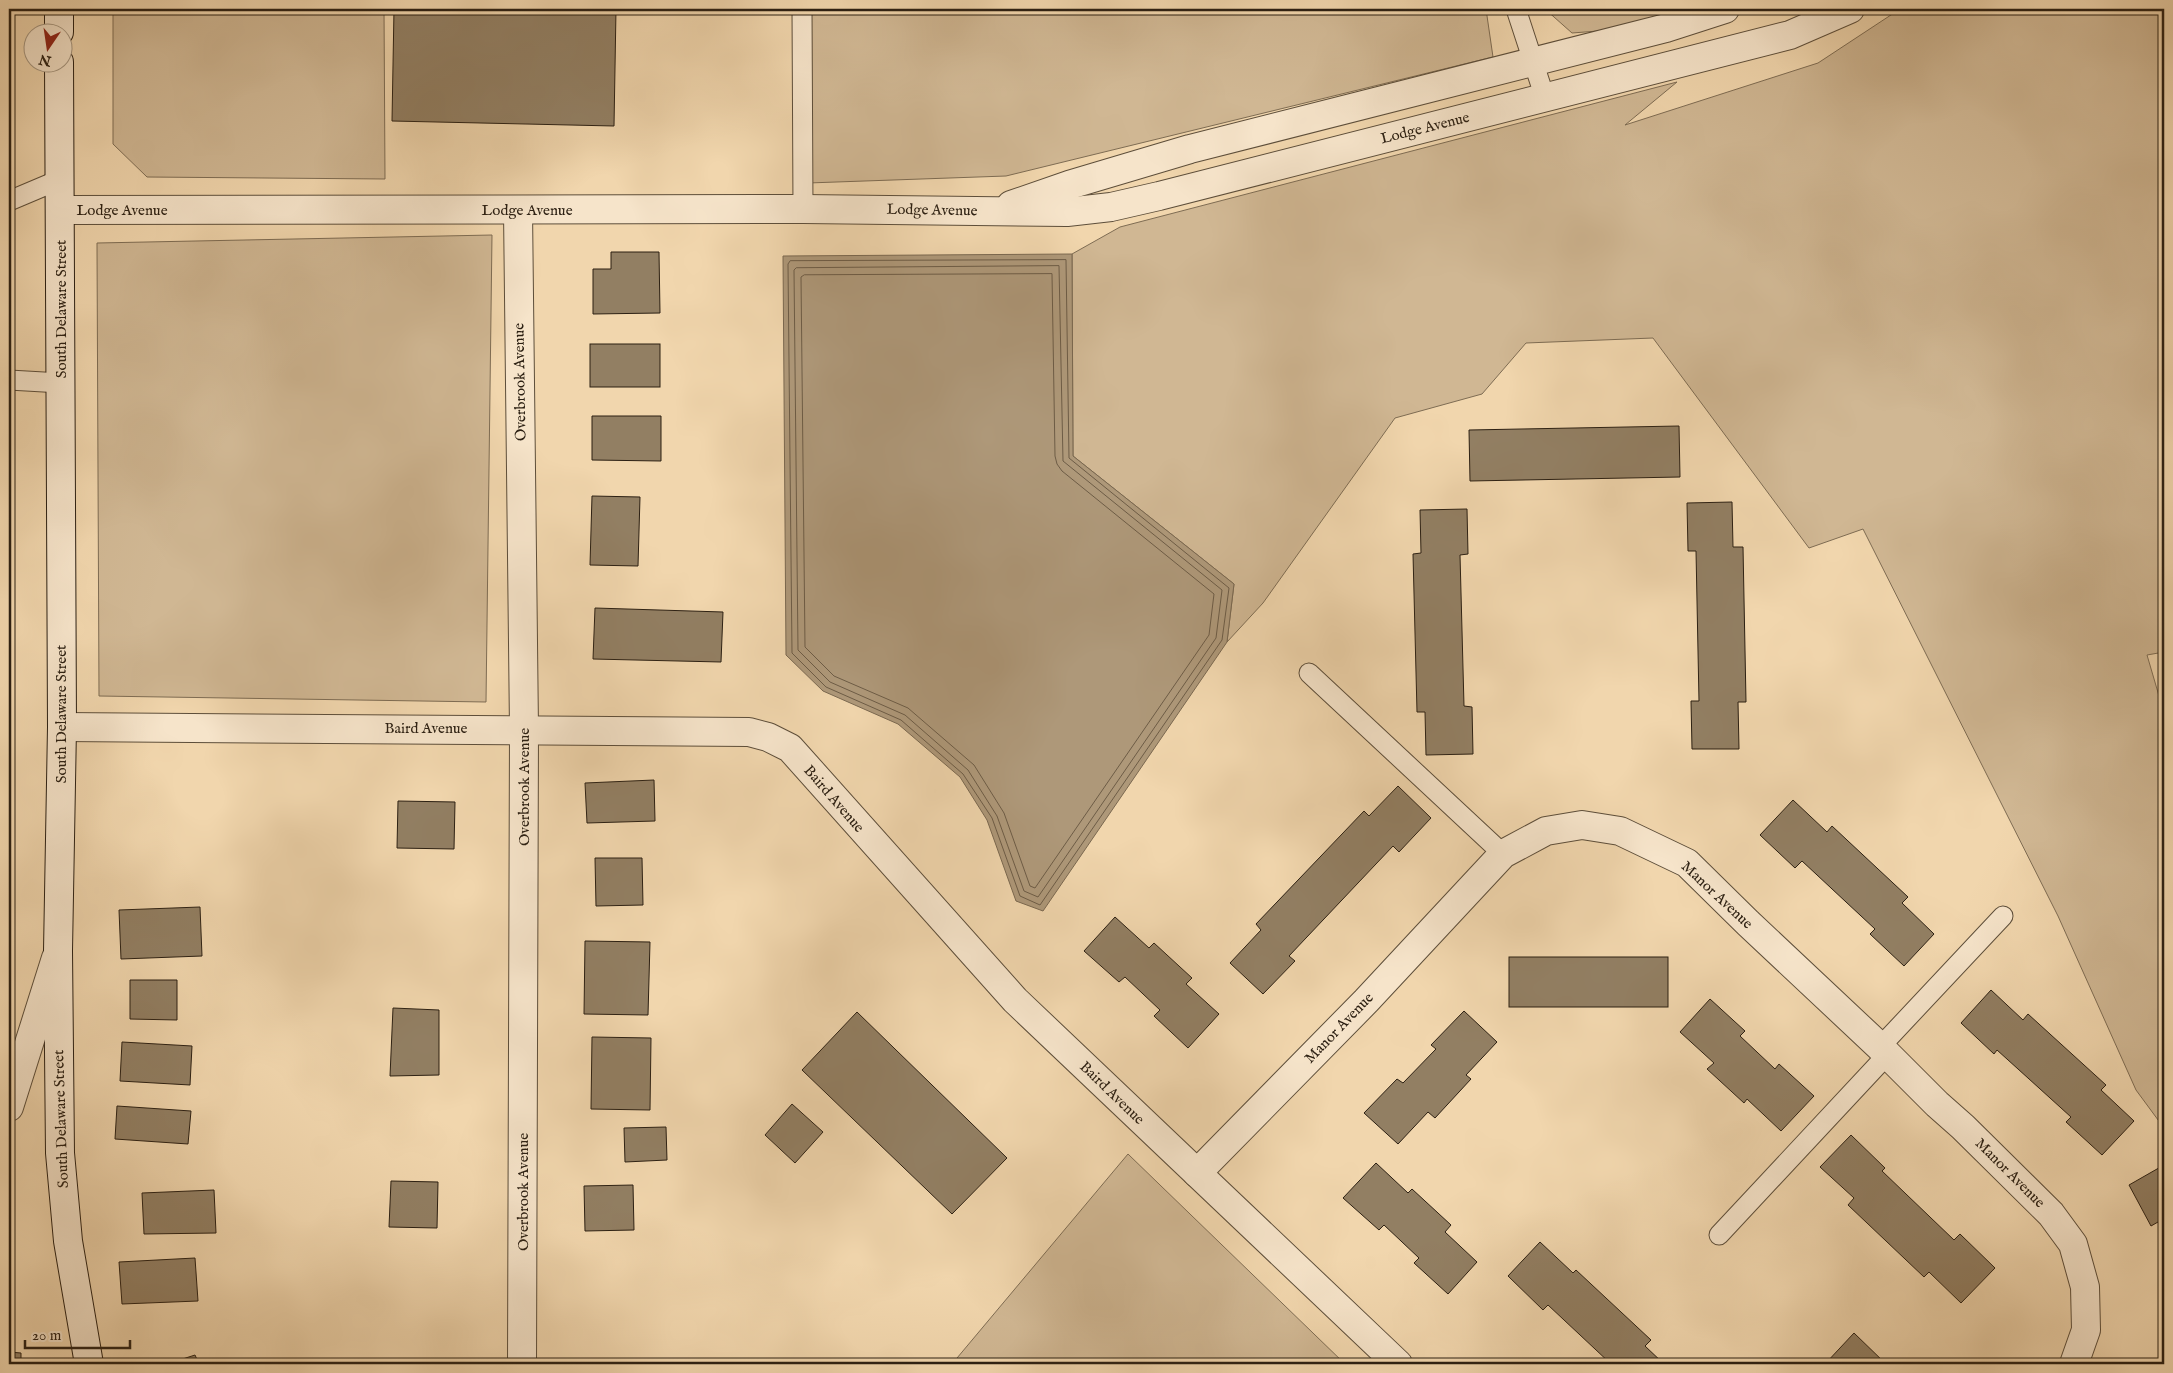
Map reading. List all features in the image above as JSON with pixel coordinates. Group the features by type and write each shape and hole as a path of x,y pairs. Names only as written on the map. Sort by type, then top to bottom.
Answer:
{"street":[{"path":"59,9 59,22"},
{"name":"Lodge Avenue","path":"993,211 1069,185 1190,149 1666,28 1725,9"},
{"name":"Lodge Avenue","path":"61,210 803,209 1066,212 1111,207 1790,35 1850,9"},
{"name":"South Delaware Street","path":"60,72 62,727 58,951 60,1153 68,1241 89,1364"},
{"name":"Overbrook Avenue","path":"518,210 524,729 522,1364"},
{"name":"Baird Avenue","path":"62,727 749,732 768,737 790,748 1015,1000 1398,1364"},
{"name":"Manor Avenue","path":"1197,1173 1366,1001 1503,854 1546,831 1582,825 1620,831 1655,846 1687,863 2051,1214 2073,1244 2085,1288 2086,1330 2074,1364"},
{"path":"9,1107 58,951"}],"lane":[{"path":"802,9 803,209"},
{"path":"1516,9 1545,98"},
{"path":"9,201 61,180"},
{"path":"9,380 62,383"},
{"path":"1309,673 1503,854"},
{"path":"1719,1235 2003,916"}],"shaded area":[{"path":"113,9 384,9 385,179 147,177 113,144"},
{"path":"809,9 1486,9 1493,57 1006,176 808,183"},
{"path":"1545,9 1682,9 1611,30 1572,33"},
{"path":"1900,9 2164,9 2164,652 2147,655 2164,713 2164,1128 2136,1090 2058,916 1863,529 1809,548 1653,338 1526,343 1482,394 1395,418 1263,603 1227,642 1234,584 1073,456 1072,254 1120,227 1677,82 1625,125 1818,63"},
{"path":"492,235 486,702 99,696 97,243"},
{"path":"1128,1154 1345,1364 952,1364"}],"water":[{"path":"1072,254 1073,456 1234,584 1227,642 1043,911 1016,901 987,820 960,777 898,724 823,691 786,655 783,256"}],"building":[{"path":"394,9 616,9 614,126 392,121"},
{"path":"611,252 659,252 660,313 593,314 593,269 611,269"},
{"path":"590,344 660,344 660,387 590,387"},
{"path":"592,416 661,416 661,461 592,460"},
{"path":"1679,426 1680,477 1470,481 1469,430"},
{"path":"592,496 640,497 638,566 590,565"},
{"path":"1732,502 1733,547 1743,547 1746,702 1738,702 1739,749 1692,749 1691,701 1699,701 1696,551 1688,551 1687,503"},
{"path":"1467,509 1468,554 1460,555 1464,706 1472,707 1473,754 1426,755 1425,712 1417,712 1413,554 1421,553 1420,510"},
{"path":"595,608 723,612 721,662 593,659"},
{"path":"654,780 655,821 587,823 585,783"},
{"path":"1398,786 1431,818 1399,852 1393,846 1289,956 1295,961 1263,994 1230,963 1261,930 1256,924 1364,811 1369,816"},
{"path":"1793,800 1827,832 1832,826 1908,897 1902,903 1934,934 1904,966 1870,934 1875,929 1802,861 1795,868 1760,835"},
{"path":"398,801 455,802 454,849 397,848"},
{"path":"595,858 642,858 643,905 596,906"},
{"path":"200,907 202,956 121,959 119,910"},
{"path":"1115,917 1149,948 1154,943 1192,978 1186,984 1219,1014 1188,1048 1154,1016 1160,1010 1125,977 1119,982 1084,951"},
{"path":"585,941 650,942 648,1015 584,1014"},
{"path":"1509,957 1668,957 1668,1007 1509,1007"},
{"path":"130,980 177,980 177,1020 130,1019"},
{"path":"1991,990 2023,1020 2028,1014 2106,1085 2101,1090 2134,1121 2102,1155 2066,1122 2071,1117 1997,1050 1994,1054 1961,1023"},
{"path":"1710,999 1745,1031 1740,1036 1775,1069 1779,1064 1814,1096 1781,1131 1747,1099 1744,1103 1707,1069 1714,1063 1680,1032"},
{"path":"393,1008 439,1010 439,1075 390,1076"},
{"path":"1464,1011 1497,1042 1466,1075 1471,1079 1435,1118 1428,1112 1398,1144 1364,1113 1397,1079 1403,1083 1436,1049 1431,1045"},
{"path":"857,1012 1007,1158 952,1214 802,1070"},
{"path":"592,1037 651,1038 650,1110 591,1109"},
{"path":"122,1042 192,1046 190,1085 120,1081"},
{"path":"792,1104 823,1132 795,1163 765,1135"},
{"path":"117,1106 191,1111 188,1144 115,1139"},
{"path":"666,1127 667,1160 625,1162 624,1128"},
{"path":"1851,1135 1885,1168 1882,1171 1954,1240 1960,1234 1995,1268 1961,1303 1929,1272 1924,1277 1848,1205 1854,1198 1820,1167"},
{"path":"1376,1163 1408,1193 1412,1189 1451,1225 1445,1232 1477,1262 1448,1294 1414,1263 1419,1258 1384,1225 1379,1230 1343,1198"},
{"path":"2164,1165 2164,1234 2158,1222 2151,1226 2129,1185"},
{"path":"391,1181 438,1182 437,1228 389,1227"},
{"path":"633,1185 634,1230 585,1231 584,1186"},
{"path":"214,1190 216,1233 144,1234 142,1193"},
{"path":"1540,1242 1573,1273 1576,1270 1651,1340 1645,1346 1664,1364 1611,1364 1548,1305 1543,1310 1508,1276"},
{"path":"195,1258 198,1301 122,1304 119,1262"},
{"path":"1854,1333 1886,1364 1825,1364"},
{"path":"9,1352 21,1353 21,1364 9,1364"},
{"path":"195,1355 199,1364 167,1364"}]}
